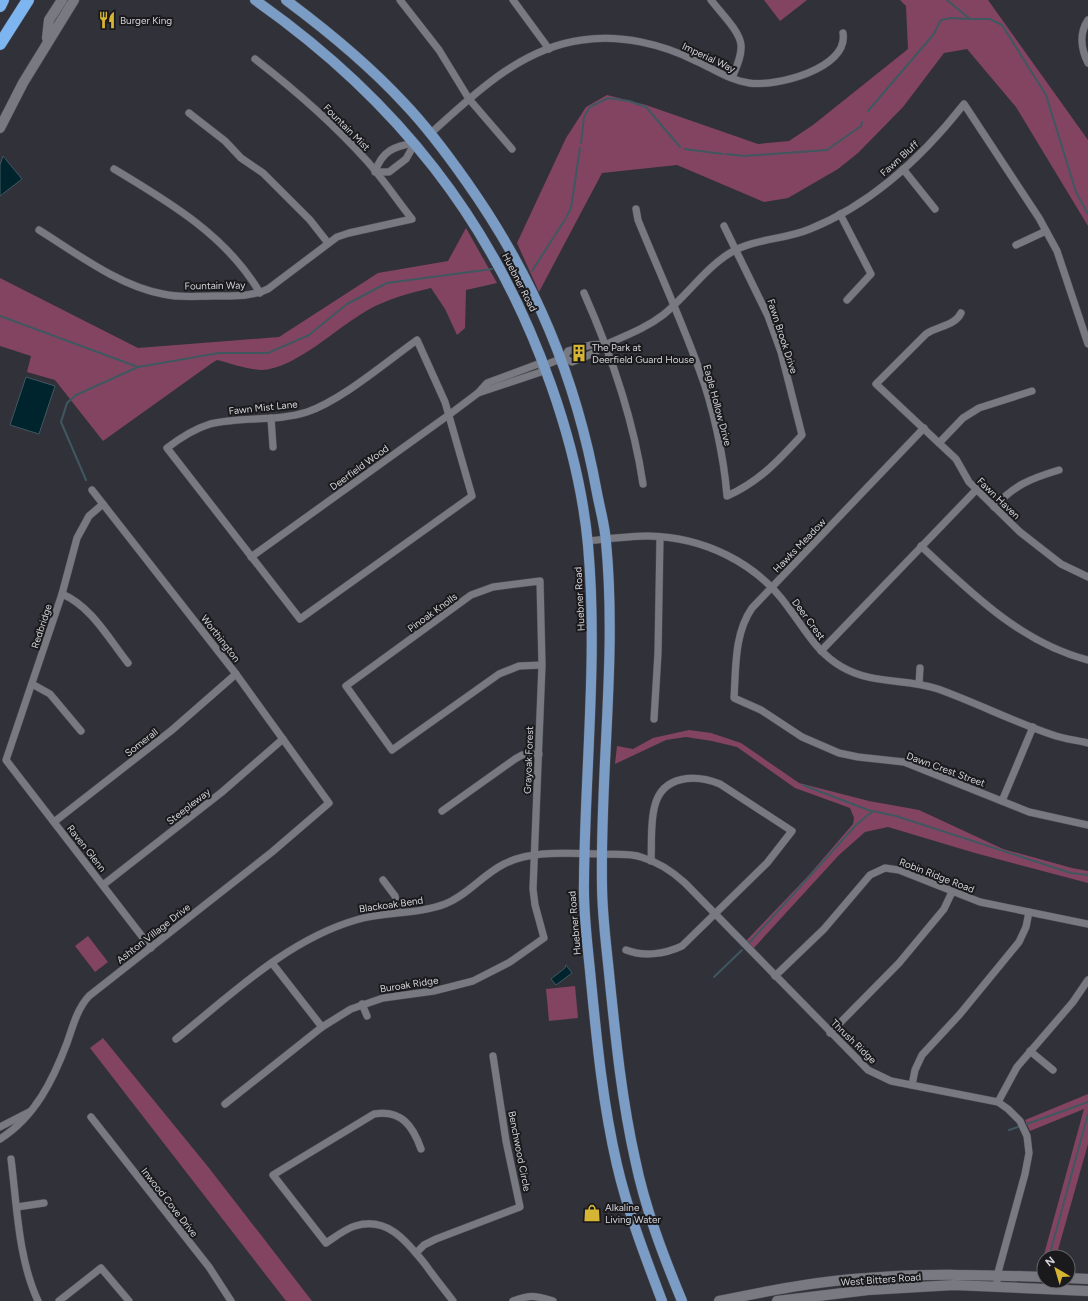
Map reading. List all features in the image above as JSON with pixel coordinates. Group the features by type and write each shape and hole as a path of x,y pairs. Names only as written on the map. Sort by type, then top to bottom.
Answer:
{"highway":[{"path":"0,6 3,0"},
{"path":"0,44 28,0"}],"main road":[{"path":"46,42 49,20 62,0"},
{"path":"0,128 23,82 46,42 74,0"},
{"name":"Huebner Road","path":"255,0 325,52 354,78 394,118 433,165 485,240 522,310 565,426 580,490 588,541 593,618 583,885 595,1019 602,1081 618,1167 636,1234 662,1301"},
{"name":"Huebner Road","path":"286,0 336,38 366,64 407,106 448,154 501,231 538,302 562,359 583,421 606,539 611,618 602,892 613,1017 620,1078 632,1146 644,1197 664,1257 682,1301"},
{"path":"415,143 430,134"},
{"path":"614,1148 632,1146"},
{"name":"West Bitters Road","path":"719,1301 800,1286 867,1278 976,1274 1036,1277"},
{"path":"1076,1278 1088,1279"},
{"name":"West Bitters Road","path":"777,1301 868,1290 954,1285 1088,1291"},
{"path":"800,1286 800,1298"}],"street":[{"path":"400,0 439,50 469,99 512,149"},
{"path":"513,0 549,49"},
{"path":"710,0 736,32 741,45 739,59 732,78"},
{"path":"1088,20 1082,35 1082,48 1088,63"},
{"name":"Imperial Way","path":"430,134 499,74 549,49 566,43 595,38 629,40 675,52 732,78 748,83 768,84 800,77 822,65 837,52 843,41 843,33"},
{"name":"Fountain Mist","path":"255,59 305,100 331,124 375,172 412,219"},
{"name":"Fawn Bluff","path":"606,344 591,345 568,351 562,359 572,362 594,353 606,344 633,333 653,322 685,295 708,270 736,249 762,240 797,234 840,214 860,202 903,169 935,137 964,104 1046,230 1057,251 1088,344"},
{"path":"189,113 225,141 241,158 263,173 310,220 328,243"},
{"path":"415,143 406,159 389,172 375,172 379,160 397,146 415,143"},
{"path":"114,169 169,202 198,224 232,256 251,277 260,293"},
{"path":"903,169 935,209"},
{"name":"Eagle Hollow Drive","path":"636,209 638,220 700,369 709,400 725,476 727,496"},
{"path":"840,214 871,274 847,300"},
{"name":"Fountain Way","path":"39,230 123,281 151,292 182,296 243,296 260,293 273,286 328,243 349,233 412,219"},
{"name":"Fawn Brook Drive","path":"724,226 768,316 781,352 802,435 767,472 742,489 727,496"},
{"path":"1016,246 1046,230"},
{"path":"584,293 606,344 623,394 638,455 643,484"},
{"name":"Fawn Haven","path":"961,314 954,322 933,329 926,334 876,384 956,459 969,482 976,490 1039,548 1061,564 1088,577"},
{"name":"Fawn Mist Lane","path":"251,556 167,448 188,433 209,424 232,420 271,418 307,412 330,402 417,340 450,414"},
{"path":"543,367 562,359"},
{"name":"Deerfield Wood","path":"251,556 450,414 491,381 538,364 543,367"},
{"path":"939,443 963,418 979,408 1032,391"},
{"path":"251,556 300,619 472,496 450,414"},
{"path":"271,418 273,447"},
{"name":"Hawks Meadow","path":"734,698 739,640 742,626 752,608 924,428"},
{"path":"994,507 1010,491 1023,482 1059,470"},
{"name":"Worthington","path":"92,490 236,674 329,803"},
{"path":"820,651 976,490"},
{"name":"Redbridge","path":"6,760 62,594 77,538 89,516 103,504"},
{"path":"654,719 658,652 660,537"},
{"name":"Deer Crest","path":"588,541 660,537 683,540 718,551 750,569 772,587 820,651 841,666 862,676 884,681 919,684 938,689 1055,735 1088,743"},
{"path":"922,546 992,610 1020,629 1050,645 1088,660"},
{"name":"Grayoak Forest","path":"540,581 542,665 533,889 535,905 544,938"},
{"name":"Pinoak Knolls","path":"540,581 493,587 472,596 346,686 392,750 499,674 519,666 542,665"},
{"path":"62,594 74,599 83,607 128,663"},
{"path":"919,684 920,668"},
{"name":"Somerall","path":"54,822 172,730 236,674"},
{"path":"32,684 50,694 81,731"},
{"name":"Dawn Crest Street","path":"734,698 761,710 802,737 820,746 858,757 904,762 1029,812 1088,826"},
{"path":"1002,801 1033,727"},
{"name":"Steepleway","path":"103,885 222,792 283,739"},
{"path":"442,811 514,759 522,755 538,754"},
{"name":"Raven Glenn","path":"6,760 151,948"},
{"path":"626,950 640,955 674,950 689,940 774,856 792,831 720,784 709,779 687,777 664,789 656,803 653,816 651,861"},
{"name":"Ashton Village Drive","path":"0,1138 20,1124 46,1091 56,1072 79,1010 86,1000 272,852 329,803"},
{"name":"Thrush Ridge","path":"584,854 639,856 678,876 830,1033 868,1070 891,1081 998,1102 1013,1112 1022,1124 1027,1136 1029,1153 1026,1174 997,1276 997,1286"},
{"name":"Blackoak Bend","path":"176,1039 293,948 339,925 357,919 422,910 444,904 465,894 504,864 518,858 584,854"},
{"name":"Robin Ridge Road","path":"775,976 824,929 870,875 877,870 885,868 900,870 980,902 1088,924"},
{"path":"383,880 395,896 399,912"},
{"path":"830,1033 899,963 944,909 952,892"},
{"path":"912,1085 915,1070 922,1055 960,1014 1019,942 1026,927 1029,912"},
{"name":"Buroak Ridge","path":"225,1104 322,1027 362,1004 382,998 434,991 473,981 510,962 544,938"},
{"path":"272,963 322,1027"},
{"path":"998,1102 1009,1079 1030,1052 1085,990 1088,980"},
{"path":"362,1004 367,1016"},
{"path":"1030,1052 1053,1070"},
{"name":"Benchwood Circle","path":"416,1253 424,1245 436,1239 520,1207 506,1141 493,1056"},
{"name":"Ashton Village Drive","path":"0,1127 31,1111"},
{"path":"422,1149 418,1138 404,1120 396,1115 384,1112 374,1114 273,1174 326,1243 354,1226 374,1224 393,1230 401,1235 453,1301"},
{"name":"Inwood Cove Drive","path":"91,1117 209,1267 231,1301"},
{"path":"11,1159 28,1276 38,1301"},
{"path":"17,1207 44,1203"},
{"path":"59,1301 101,1268 129,1301"},
{"path":"513,1301 530,1296 539,1296 546,1300 554,1301"}],"shaded area":[{"path":"764,0 807,0 780,21"},
{"path":"900,0 988,0 1088,140 1088,226 1016,107 967,49 944,53 903,107 858,153 838,169 788,198 764,202 677,165 602,173 539,292 517,243 566,138 586,107 607,95 646,105 758,144 789,141 813,125 908,49 906,6"},
{"path":"466,228 497,283 466,290 465,328 457,335 445,309 431,288 407,294 368,310 303,355 275,368 257,370 217,360 103,441 55,380 27,372 31,356 0,346 0,278 138,348 279,337 378,273 448,261"},
{"path":"689,730 711,733 741,743 799,783 869,801 919,810 1003,849 1088,871 1088,883 975,853 888,827 865,832 839,855 752,950 745,942 809,875 853,824 854,818 850,808 795,788 737,747 712,741 686,737 666,740 615,764 617,746 633,749 653,738"},
{"path":"88,936 108,962 95,972 75,946"},
{"path":"575,986 578,1018 549,1021 546,989"},
{"path":"103,1038 209,1168 312,1301 286,1301 90,1048"},
{"path":"1088,1094 1088,1144 1058,1249 1046,1249 1084,1109 1030,1131 1025,1120"}],"water":[{"path":"3,156 22,179 0,196 0,165"},
{"path":"26,377 55,386 39,434 10,425"},
{"path":"566,965 572,973 556,985 551,979 565,968"}],"waterway":[{"path":"947,0 970,19 990,19 1002,25 1046,95 1076,192 1088,214"},
{"path":"868,111 933,35 941,20 951,18 969,19"},
{"path":"581,143 584,117 590,107 608,98 629,101 646,107 680,147"},
{"path":"726,154 744,156 827,150 861,126 862,122"},
{"path":"567,216 571,208 580,148"},
{"path":"684,149 723,154"},
{"path":"532,271 566,218"},
{"path":"0,316 138,367 219,353 268,353 309,335 347,304 387,283 492,269"},
{"path":"86,480 61,422 67,403 76,395 138,367"},
{"path":"803,785 868,810 896,816 1071,873 1088,875"},
{"path":"749,943 857,824 873,811"},
{"path":"714,977 742,950"},
{"path":"1027,1124 1088,1102"},
{"path":"1051,1249 1088,1114"},
{"path":"1009,1130 1018,1127"}],"place":[{"name":"Burger King","path":"107,20"},
{"name":"The Park at Deerfield Guard House","path":"579,353"},
{"name":"Alkaline Living Water","path":"592,1213"}]}
